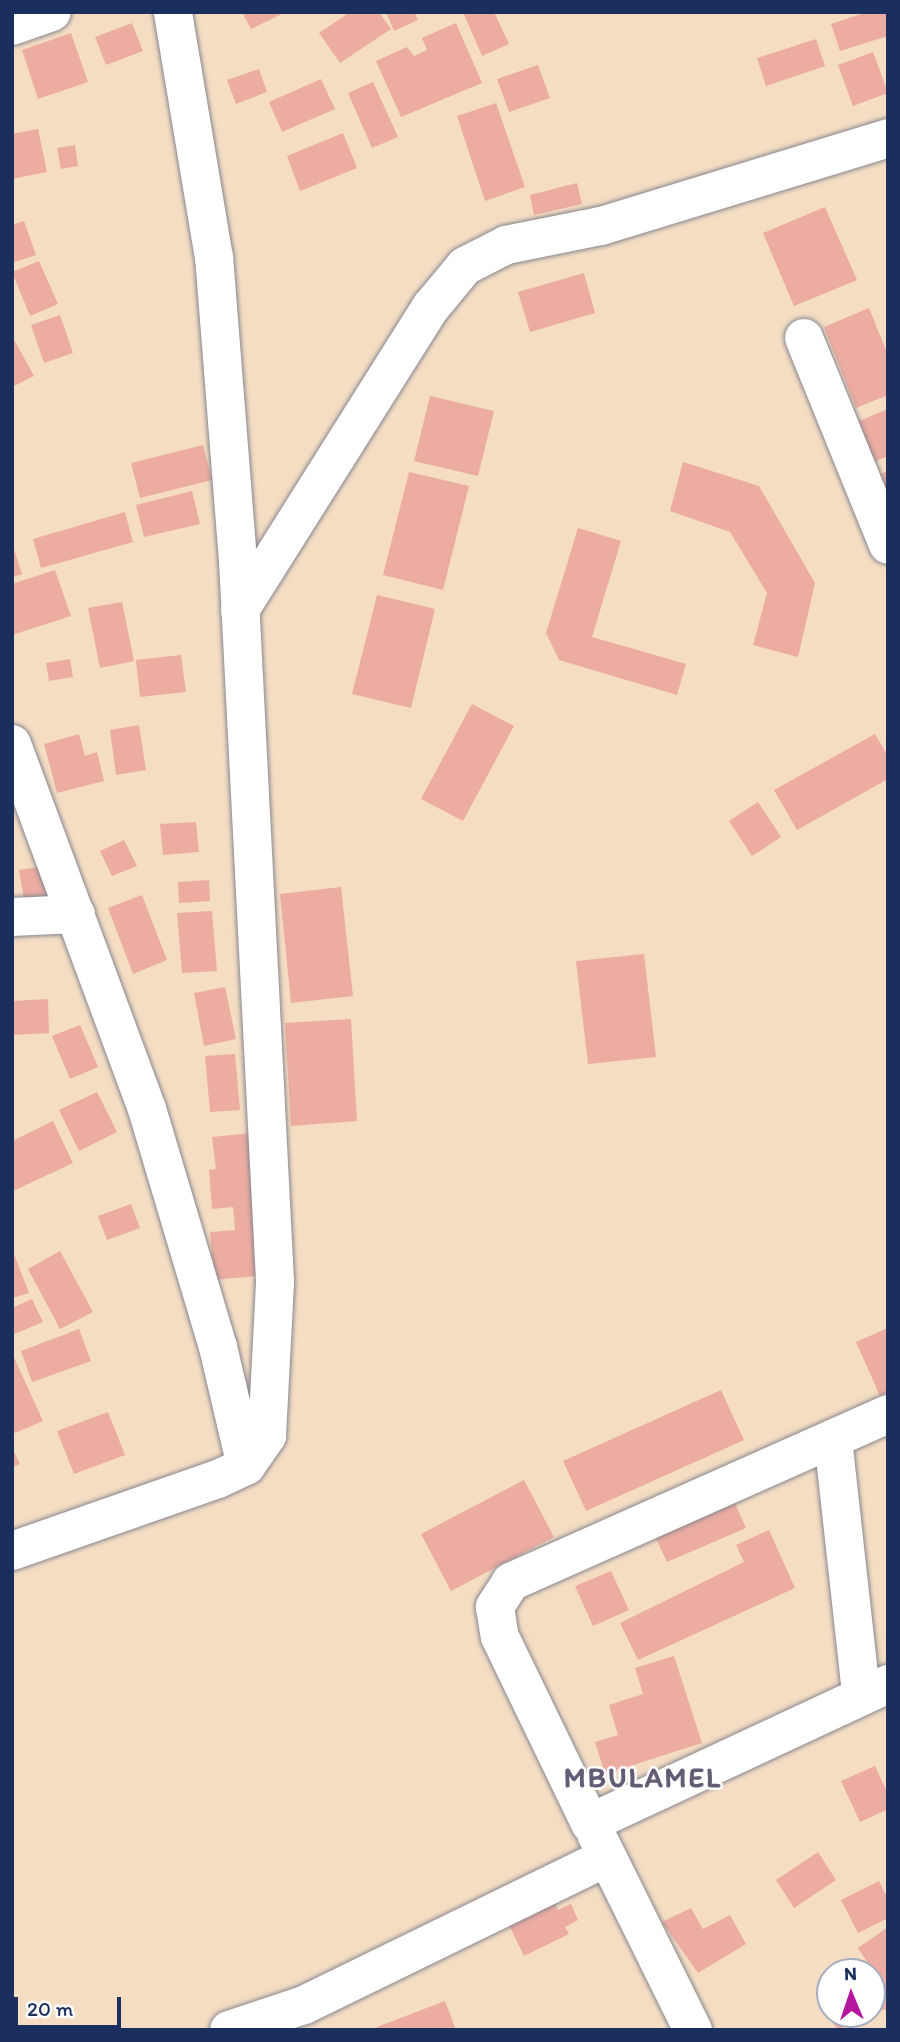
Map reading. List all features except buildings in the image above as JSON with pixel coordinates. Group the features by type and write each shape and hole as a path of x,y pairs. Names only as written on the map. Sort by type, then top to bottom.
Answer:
{"street":[{"path":"12,26 52,12"},
{"path":"12,1551 246,1466 267,1436 275,1281 240,610 214,258 173,12"},
{"path":"240,610 431,307 465,266 506,245 601,226 888,138"},
{"path":"804,338 888,545"},
{"path":"12,744 147,1109 218,1348 246,1466"},
{"path":"12,917 76,914"},
{"path":"693,2030 500,1637 495,1607 511,1582 888,1414"},
{"path":"590,1823 874,1688 833,1439"},
{"path":"229,2030 304,2006 607,1857"}],"district":[{"name":"MBULAMEL","path":"643,1777"}]}
